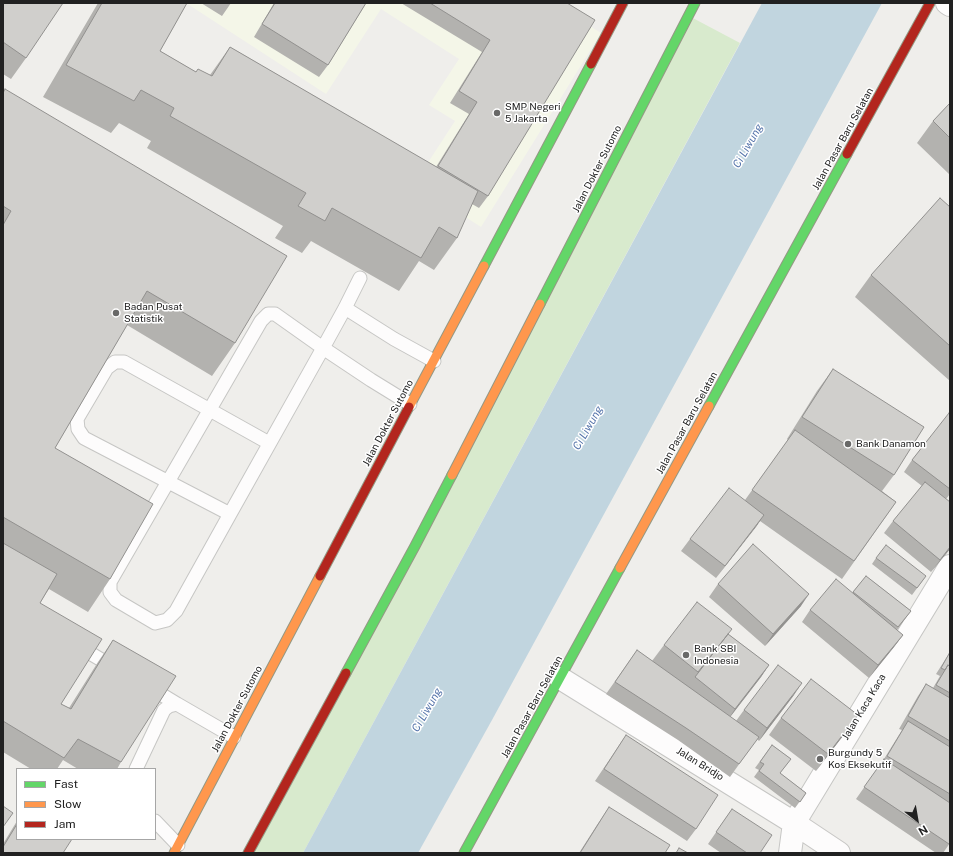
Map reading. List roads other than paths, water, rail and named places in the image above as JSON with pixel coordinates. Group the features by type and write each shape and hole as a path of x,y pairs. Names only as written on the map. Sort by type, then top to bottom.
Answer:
{"main road":[{"name":"Jalan Dokter Sutomo","path":"176,849 623,3"},
{"name":"Jalan Dokter Sutomo","path":"248,853 415,546 695,3"},
{"name":"Jalan Pasar Baru Selatan","path":"464,853 930,3"}],"street":[{"name":"Jalan Kaca Kaca","path":"790,853 794,823 950,566"},
{"name":"Jalan Bridjo","path":"560,678 794,823 839,853"}],"lane":[{"path":"360,278 323,348 176,611 167,620 155,623 116,600 110,592 110,582 261,321 268,314 275,314 323,348 410,404"},
{"path":"345,308 394,339 434,361"},
{"path":"230,514 84,438 78,429 77,419 107,368 115,362 124,362 269,443"},
{"path":"70,641 123,672"},
{"path":"137,680 234,738"},
{"path":"136,768 164,710 169,706 177,704"},
{"path":"156,822 176,849"}],"water":[{"name":"Ci Liwung","path":"762,3 882,3 492,720 418,853 303,853"}],"place":[{"name":"SMP Negeri 5 Jakarta","path":"497,113"},
{"name":"Badan Pusat Statistik","path":"116,313"},
{"name":"Bank Danamon","path":"848,444"},
{"name":"Bank SBI Indonesia","path":"686,655"},
{"name":"Burgundy 5 Kos Eksekutif","path":"820,759"}]}
